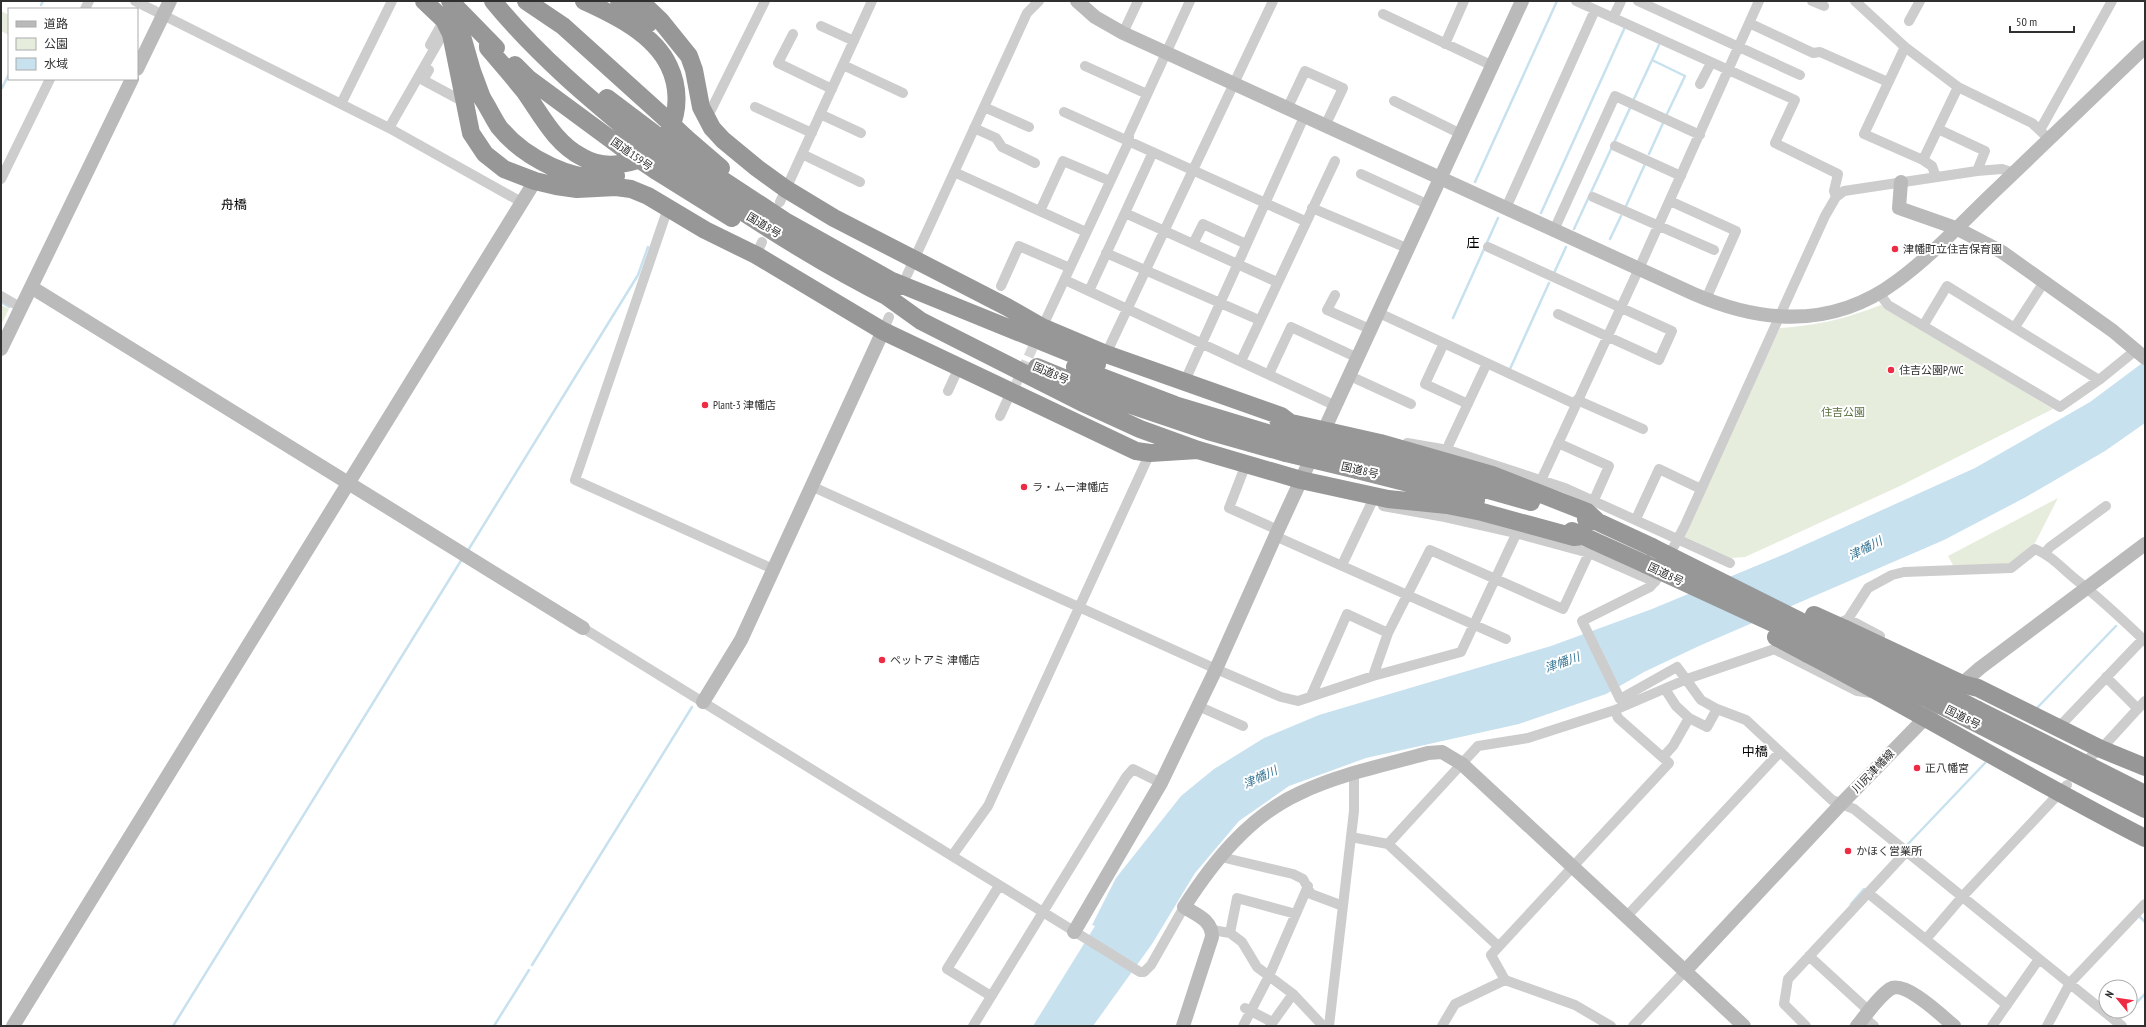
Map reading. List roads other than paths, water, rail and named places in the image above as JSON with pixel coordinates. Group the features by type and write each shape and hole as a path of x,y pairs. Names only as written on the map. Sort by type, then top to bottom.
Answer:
{"highway":[{"path":"424,1 445,31 471,133 485,154 504,169 536,181 577,189 616,187 631,189 648,196 710,233 759,248 959,367 1013,389 1083,432 1136,451 1150,453 1198,450"},
{"path":"440,1 466,22 472,23"},
{"path":"451,1 472,71 482,98 499,126 509,137 533,156 559,170 583,175 613,176 640,170 654,162 672,146 684,124 686,104 685,88 679,67 668,47 654,30 619,1"},
{"name":"国道159号","path":"451,1 488,40 529,79 628,152 708,205 824,268 842,262"},
{"path":"542,1 575,29 593,53"},
{"path":"488,40 488,48 524,92 553,134 570,149 582,158 599,164 630,163 647,156 659,146 668,134 676,116 678,102 676,85 669,65 654,45 630,25 584,1"},
{"path":"640,1 660,20 689,56 694,70 703,113 712,128 723,140 783,195 834,218 898,277 1118,371 1242,412 1379,443 1492,475 1586,512 1598,522"},
{"path":"507,4 563,26 665,118 678,150 745,187 834,243 842,262"},
{"name":"国道8号","path":"507,4 551,51 651,140 678,150 732,206 842,262 898,277 978,326 1058,361 1288,446 1354,462 1493,491 1598,522 1652,547 1707,576 1721,575 1733,579 1843,629 1919,687"},
{"path":"898,277 1007,307 1041,329 1184,383 1281,416 1289,422"},
{"path":"898,277 921,321 1080,402 1140,429 1198,450 1372,500 1482,512 1574,537 1583,536"},
{"name":"国道8号","path":"1354,462 1511,509 1583,536 1692,586 1810,647 1919,687 1974,715 2145,809"},
{"path":"1843,629 1962,684 1978,688 2058,728 2096,753 2119,756 2145,767"},
{"path":"1810,647 1925,718 2066,792 2145,838"},
{"name":"国道8号","path":"1974,715 2145,794"},
{"path":"2119,756 2120,762 2145,776"},
{"path":"2066,792 2076,798 2145,826"}],"street":[{"path":"135,1 389,128 523,203"},
{"path":"138,67 170,1"},
{"path":"341,104 392,1"},
{"path":"703,113 711,110 765,1"},
{"path":"783,195 872,1"},
{"path":"898,277 954,172 1027,13 1039,1"},
{"path":"1077,1 1096,17 1123,34 1441,180 1706,299 1736,310 1780,317 1801,316 1834,311 1879,293 1913,268 2014,173 2045,134 2112,1"},
{"path":"1123,34 1138,1"},
{"path":"1041,329 1129,141 1129,134 1190,1"},
{"path":"1106,354 1273,1"},
{"path":"1445,44 1464,1"},
{"path":"1074,932 1161,783 1216,669 1301,480 1410,249 1522,1"},
{"path":"1576,1 1795,100 1775,143 1838,174 1834,191 1836,197"},
{"path":"1613,18 1621,1"},
{"path":"1638,1 1800,75"},
{"path":"1540,483 1700,135 1727,70 1759,1"},
{"path":"1856,1 1905,47 1958,88 2032,123 2045,134"},
{"path":"1909,21 1920,1"},
{"path":"1506,208 1595,10"},
{"path":"1383,14 1493,66"},
{"path":"1749,23 1814,53 1820,52 1888,82"},
{"path":"821,26 854,41"},
{"path":"389,128 420,79 445,31"},
{"path":"445,31 414,73 420,79 464,102"},
{"path":"793,34 778,63 832,89"},
{"path":"1905,47 1864,134 1923,160 1932,166 1936,177"},
{"path":"2045,134 2142,54"},
{"path":"1700,84 1711,63"},
{"path":"843,65 903,93"},
{"path":"1085,66 1147,94"},
{"path":"1287,109 1305,72 1343,88 1325,126"},
{"path":"1,179 50,80"},
{"path":"1,349 20,307 132,80"},
{"path":"1923,160 1958,88"},
{"path":"1554,230 1615,96 1700,135"},
{"path":"1394,101 1462,134"},
{"path":"755,107 812,133"},
{"path":"984,107 1029,127"},
{"path":"1064,112 1305,221"},
{"path":"820,114 861,133"},
{"path":"1184,383 1304,117"},
{"path":"974,128 996,138 1002,147 1035,163"},
{"path":"1938,129 1985,151 1977,171"},
{"path":"1615,146 1681,176"},
{"path":"1089,292 1153,152"},
{"path":"802,154 860,182"},
{"path":"1040,211 1063,161 1110,181"},
{"path":"1241,361 1276,282 1334,161"},
{"path":"2014,173 2002,169 1977,171 1844,191 1836,197 1825,216 1701,489 1655,582 1650,587 1582,621 1620,699 1677,667 1701,700 1716,709 1746,720 1832,800 1854,809 2122,1026"},
{"path":"954,172 1086,232"},
{"path":"1361,174 1429,205"},
{"path":"13,1026 536,181"},
{"path":"1879,293 1888,305 2060,408 2140,354 2002,252 1956,228 1899,208 1901,182"},
{"path":"1593,197 1658,227 1714,250"},
{"path":"1670,201 1736,231 1706,299"},
{"path":"668,208 575,480 773,569"},
{"path":"1312,208 1410,249"},
{"path":"1125,212 1276,282"},
{"path":"1193,244 1203,224 1246,244"},
{"path":"1001,286 1019,246 1070,268"},
{"path":"1488,247 1672,331 1659,360 1558,314"},
{"path":"1106,253 1259,320"},
{"path":"1064,280 1203,343 1336,406"},
{"path":"2015,327 2044,282"},
{"path":"1923,326 1947,286 2100,380"},
{"path":"31,287 1136,971 1144,972 1151,965 1184,907 1221,857 1245,831 1275,807 1298,793 1354,774 1428,754 1442,752 1462,764 1744,1026"},
{"path":"1335,295 1327,310 1372,330"},
{"path":"1,296 20,307"},
{"path":"1380,313 1487,363 1576,402 1643,429"},
{"path":"703,702 740,640 886,324"},
{"path":"1268,374 1291,327 1358,358"},
{"path":"1444,343 1425,384 1468,404"},
{"path":"1448,450 1449,444 1487,363"},
{"path":"948,391 959,367"},
{"path":"1350,376 1411,404"},
{"path":"1000,416 1013,389"},
{"path":"1379,443 1381,438 1448,450 1540,483 1565,488 1730,563"},
{"path":"1558,443 1609,466 1594,500"},
{"path":"952,856 988,806 1150,453"},
{"path":"1246,464 1229,508 1342,565 1506,639"},
{"path":"1636,519 1658,468 1701,489"},
{"path":"811,486 1216,669 1281,697 1298,701 1373,676 1461,652 1517,530"},
{"path":"1342,565 1372,500 1445,517 1517,530 1589,553 1655,582"},
{"path":"2044,553 2106,506"},
{"name":"川尻津幡線","path":"1685,970 1842,803 1925,718 1962,684 2145,544"},
{"path":"1388,844 1478,746 1528,738 1615,710 1687,679 1843,629 1868,588 1892,575 1904,572 2011,568 2035,549 2044,553 2087,587 2144,640 2106,677 2058,728"},
{"path":"1373,676 1388,633 1430,550 1563,609 1589,553"},
{"path":"1311,696 1347,614 1388,633"},
{"path":"1776,650 1857,691 1886,695"},
{"path":"2096,753 2142,705 2106,677"},
{"path":"1664,689 1676,706 1689,718 1707,727 1716,709"},
{"path":"1198,706 1243,726"},
{"path":"1612,1026 1575,1005 1505,980 1491,955 1669,763 1618,718 1615,710"},
{"path":"1663,758 1673,746 1689,718"},
{"path":"1626,917 1780,752"},
{"path":"973,1026 1133,769 1161,783"},
{"path":"1329,1026 1354,811 1354,774"},
{"path":"1926,939 1962,897 2066,792"},
{"path":"1351,837 1388,844 1498,946"},
{"path":"1806,1026 1784,1004 1788,979 1906,852"},
{"path":"1221,857 1293,874 1303,879 1311,894 1343,906"},
{"path":"991,996 947,969 999,886"},
{"path":"1243,1026 1248,1010 1269,976 1308,886"},
{"path":"1868,893 2008,1005"},
{"path":"1230,933 1237,898 1296,914"},
{"path":"2046,1026 2070,983 2145,904"},
{"path":"1184,907 1207,921 1212,930 1212,937 1186,1025"},
{"path":"1212,930 1230,933 1242,942 1252,960 1269,976 1293,994 1323,1026"},
{"path":"1809,956 1866,1020 1881,997 1891,988 1901,987 1910,991 1954,1026"},
{"path":"1992,1026 2040,959"},
{"path":"1633,1026 1685,970"},
{"path":"1442,1026 1456,1004 1505,980"},
{"path":"1248,1010 1271,1024 1293,994"}],"water":[{"name":"津幡川","path":"2145,361 2145,423 2105,451 2026,497 1944,540 1699,646 1644,672 1606,694 1519,724 1366,758 1289,786 1239,821 1195,873 1152,944 1093,1026 1033,1026 1095,926 1092,925 1116,878 1181,796 1214,769 1264,738 1319,715 1551,646 1652,609 1787,553 1975,468 2090,402"}],"waterway":[{"path":"41,5 43,1"},
{"path":"1475,182 1557,1"},
{"path":"1541,213 1625,27"},
{"path":"1633,101 1659,45"},
{"path":"1652,60 1685,76 1666,116"},
{"path":"2,88 8,76"},
{"path":"1574,229 1630,108"},
{"path":"1649,154 1663,123"},
{"path":"1626,206 1645,164"},
{"path":"1610,239 1621,216"},
{"path":"1453,318 1498,218"},
{"path":"467,552 638,275 648,247"},
{"path":"1554,273 1566,247"},
{"path":"1510,369 1549,283"},
{"path":"1,302 9,307"},
{"path":"173,1026 462,559"},
{"path":"2036,709 2116,626"},
{"path":"532,965 692,707"},
{"path":"1907,845 1985,763"},
{"path":"1851,904 1864,889"},
{"path":"2140,917 2145,922"},
{"path":"494,1026 529,970"},
{"path":"2138,1001 2145,994"}],"tunnel":[{"path":"1016,384 1038,336"}],"place":[{"name":"津幡町立住吉保育園","path":"1895,249"},
{"name":"住吉公園P/WC","path":"1891,370"},
{"name":"Plant-3 津幡店","path":"705,405"},
{"name":"ラ・ムー津幡店","path":"1024,487"},
{"name":"ペットアミ 津幡店","path":"882,660"},
{"name":"正八幡宮","path":"1917,768"},
{"name":"かほく営業所","path":"1848,851"}],"district":[{"name":"舟橋","path":"234,204"},
{"name":"庄","path":"1473,242"},
{"name":"中橋","path":"1755,751"}],"park label":[{"name":"住吉公園","path":"1843,412"}]}
